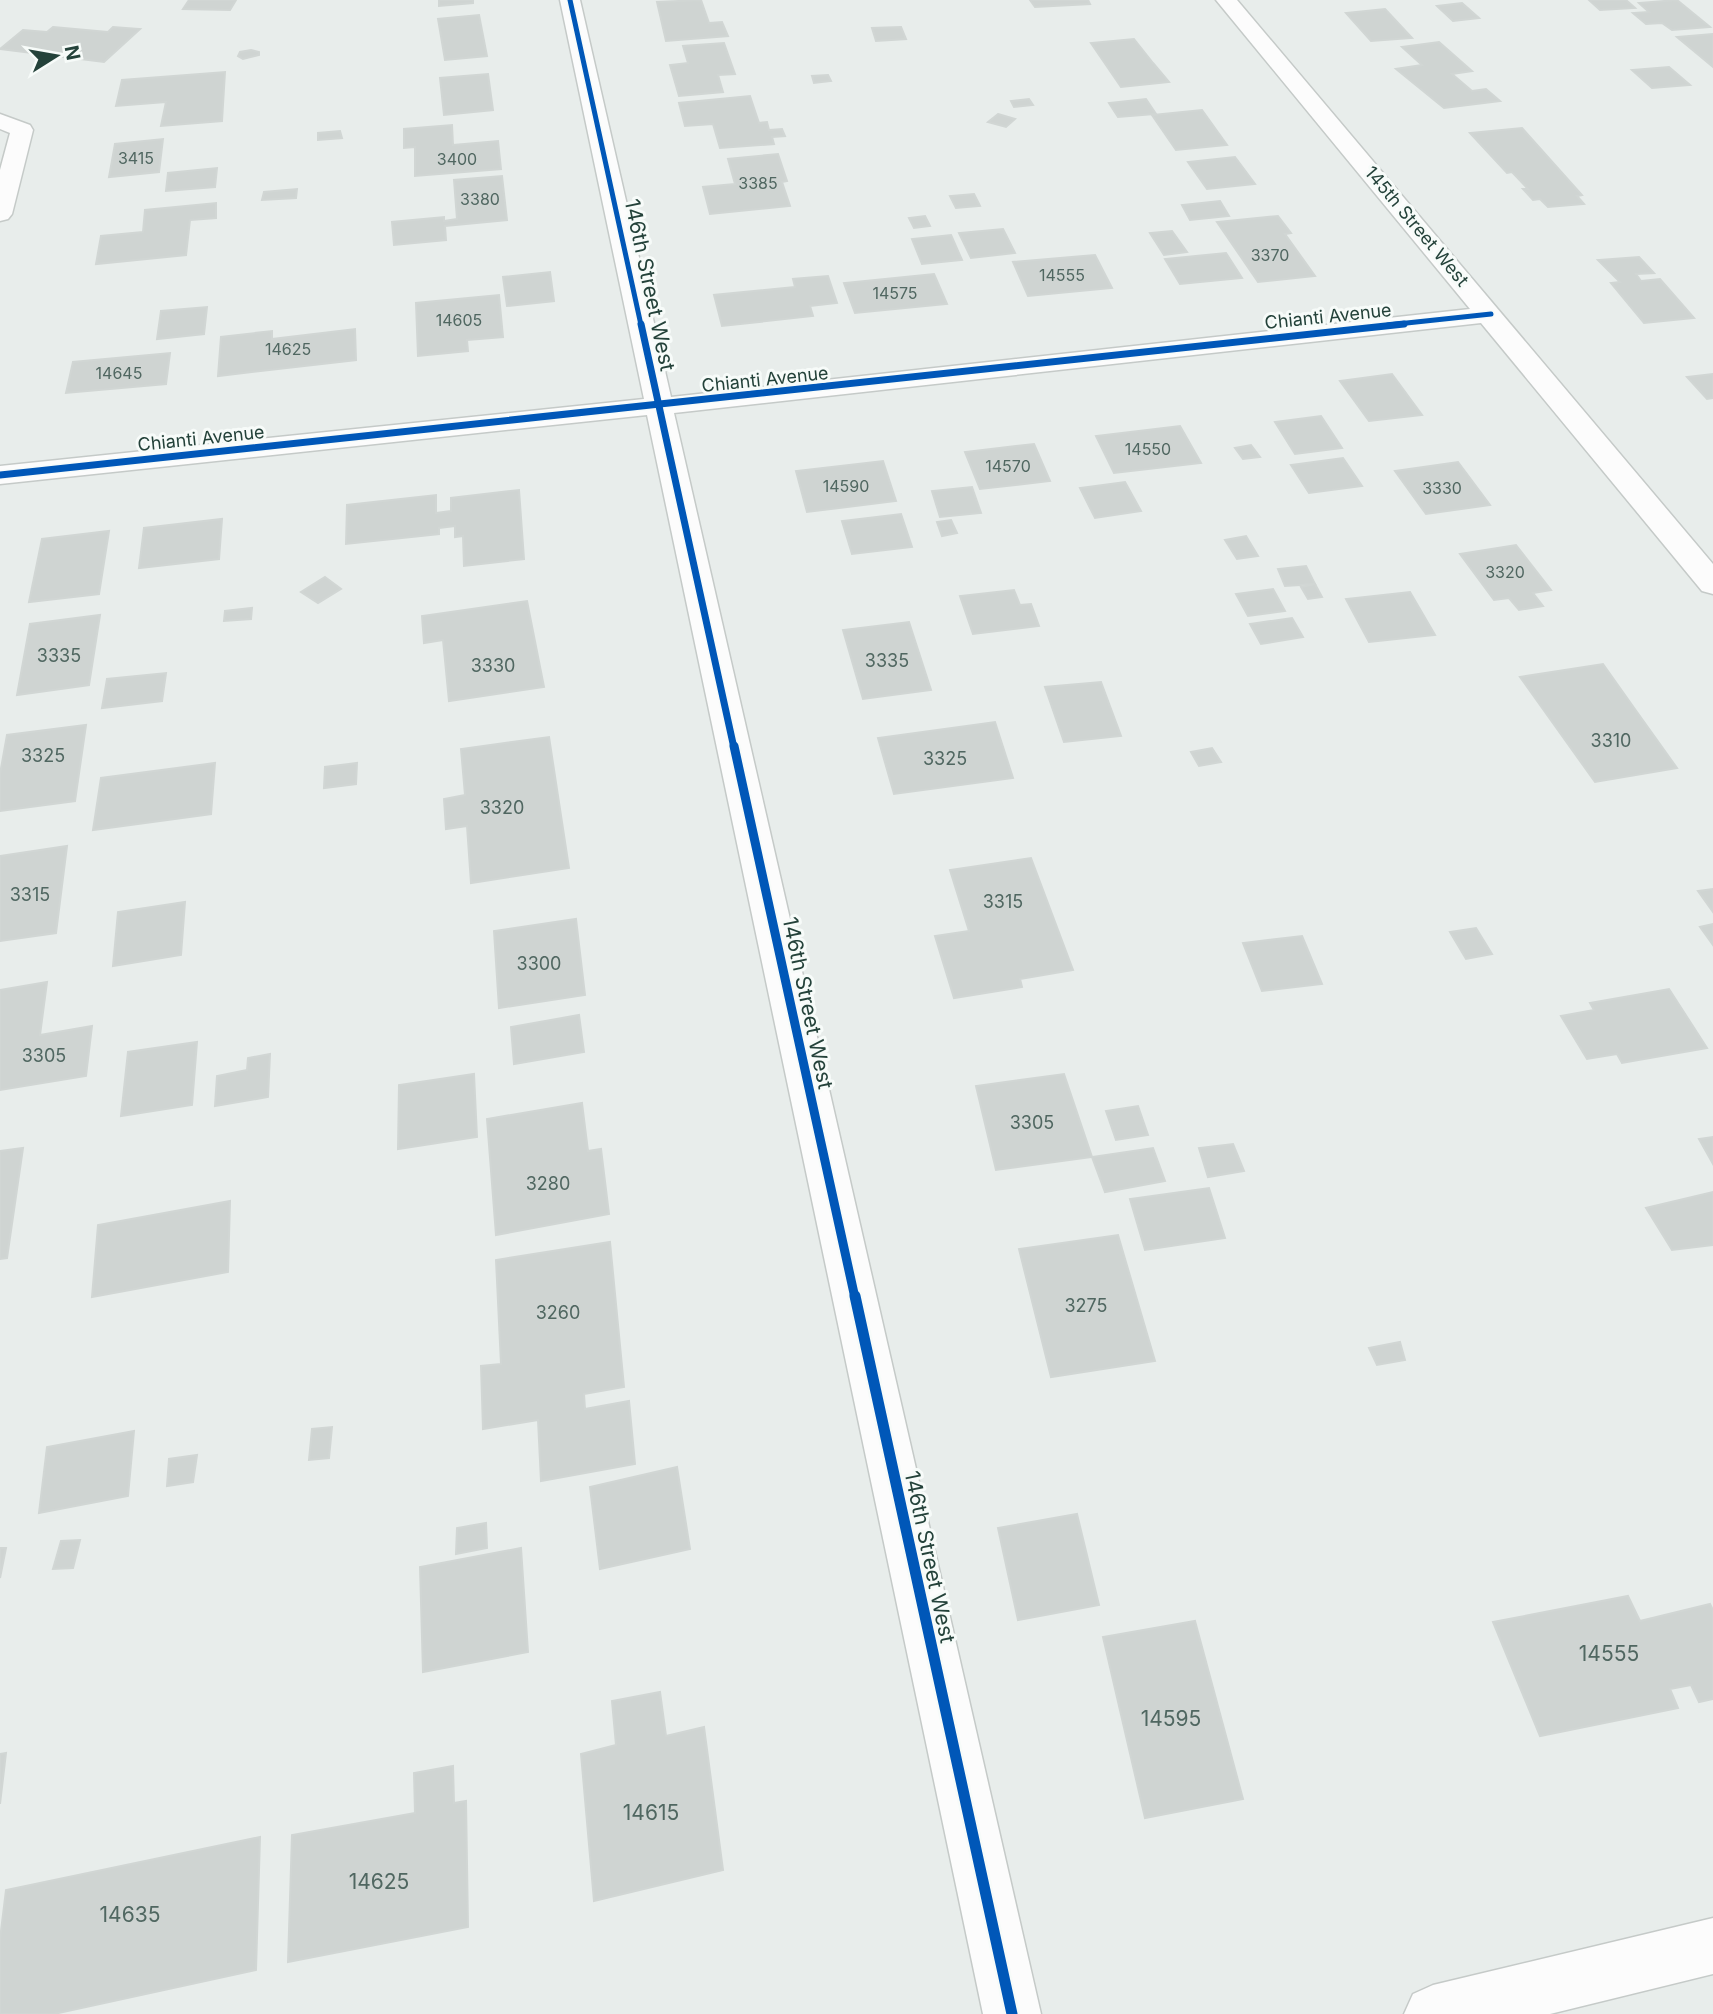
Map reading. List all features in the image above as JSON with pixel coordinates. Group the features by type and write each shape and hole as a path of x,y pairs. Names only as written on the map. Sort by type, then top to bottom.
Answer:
{"street":[{"name":"146th Street West","path":"570,0 1012,2014"},
{"name":"145th Street West","path":"1226,0 1491,314 1713,584"},
{"path":"0,121 22,130 0,214"},
{"name":"Chianti Avenue","path":"0,475 659,406 1491,314"},
{"path":"1433,2014 1713,1946"}],"building":[{"path":"189,0 236,0 230,10 183,9"},
{"path":"439,0 473,0 473,3 439,6"},
{"path":"701,0 709,23 722,22 728,36 666,41 657,2"},
{"path":"1030,0 1088,0 1090,4 1035,7"},
{"path":"1589,0 1626,0 1635,8 1600,10"},
{"path":"1677,0 1710,27 1672,30 1662,23 1646,24 1633,13 1649,12 1639,3"},
{"path":"1462,3 1479,18 1453,21 1437,6"},
{"path":"1385,9 1412,38 1371,41 1346,13"},
{"path":"479,15 487,56 445,60 438,19"},
{"path":"53,27 108,32 113,27 140,29 104,62 0,49 23,30 47,32"},
{"path":"901,27 906,39 876,41 872,28"},
{"path":"1713,34 1713,67 1677,37"},
{"path":"1134,39 1169,82 1121,87 1091,43"},
{"path":"1439,42 1472,71 1452,74 1472,91 1486,89 1500,101 1444,108 1396,69 1422,65 1402,47"},
{"path":"724,43 735,74 718,75 723,92 679,96 670,65 688,63 683,46"},
{"path":"240,52 259,52 259,55 243,59 238,56"},
{"path":"1669,67 1690,85 1652,88 1632,70"},
{"path":"225,72 222,121 161,126 166,102 116,106 122,80"},
{"path":"488,74 493,110 444,115 440,78"},
{"path":"828,75 831,81 814,83 812,76"},
{"path":"750,96 759,123 767,122 769,130 782,129 785,136 772,137 774,144 720,148 713,124 685,126 679,103"},
{"path":"1029,99 1033,105 1014,107 1011,101"},
{"path":"1146,99 1156,114 1118,117 1109,103"},
{"path":"1202,110 1227,145 1176,150 1152,115"},
{"path":"998,114 1015,119 1006,127 988,122"},
{"path":"452,125 453,145 498,141 501,169 415,176 415,147 404,148 404,129"},
{"path":"1522,128 1582,195 1577,196 1584,204 1548,207 1540,199 1533,200 1523,189 1528,189 1512,172 1507,173 1470,133"},
{"path":"340,131 342,138 318,140 318,133"},
{"path":"163,139 159,172 109,177 115,144"},
{"path":"778,154 787,181 782,182 790,206 710,214 703,187 735,184 728,159"},
{"path":"1235,157 1255,184 1207,189 1188,162"},
{"path":"217,168 215,187 166,191 168,173"},
{"path":"502,176 507,220 445,226 446,240 394,245 392,222 444,217 444,221 457,219 454,180"},
{"path":"297,189 296,198 262,200 264,192"},
{"path":"974,194 980,206 956,208 950,196"},
{"path":"1220,201 1229,216 1190,220 1182,205"},
{"path":"216,203 216,218 190,220 186,255 96,264 101,236 143,232 145,210"},
{"path":"925,216 930,226 914,228 909,218"},
{"path":"1278,216 1291,233 1285,234 1315,276 1258,282 1217,222"},
{"path":"1003,229 1015,253 971,258 959,233"},
{"path":"1172,231 1187,252 1164,255 1150,233"},
{"path":"951,235 962,260 922,264 912,239"},
{"path":"1226,253 1242,278 1180,284 1165,259"},
{"path":"1095,255 1112,288 1028,296 1013,262"},
{"path":"1639,257 1654,273 1636,274 1641,281 1660,279 1694,318 1644,323 1611,283 1620,282 1598,260"},
{"path":"550,272 554,301 507,306 503,277"},
{"path":"934,274 947,304 855,313 844,283"},
{"path":"828,276 837,303 810,306 813,316 722,326 714,295 795,287 793,279"},
{"path":"499,295 503,337 467,340 468,351 418,356 416,303"},
{"path":"207,307 204,334 157,339 161,311"},
{"path":"355,329 356,360 218,376 221,337 272,331 272,339"},
{"path":"170,353 166,384 66,393 73,362"},
{"path":"1392,374 1422,415 1369,421 1340,381"},
{"path":"1713,374 1713,398 1707,399 1687,377"},
{"path":"1321,416 1342,448 1295,454 1275,422"},
{"path":"1180,426 1201,463 1114,473 1096,436"},
{"path":"1034,444 1050,481 980,489 965,452"},
{"path":"1251,445 1260,457 1243,459 1235,448"},
{"path":"1343,458 1362,486 1309,493 1291,465"},
{"path":"883,461 896,501 807,512 796,471"},
{"path":"1458,462 1490,505 1426,514 1395,471"},
{"path":"1125,482 1141,511 1095,518 1080,488"},
{"path":"972,487 981,513 940,517 932,491"},
{"path":"519,490 524,559 464,566 463,536 455,537 455,526 439,528 439,534 346,544 347,505 436,495 436,513 451,511 451,498"},
{"path":"901,514 912,547 852,554 842,521"},
{"path":"222,519 219,559 139,568 144,528"},
{"path":"951,520 957,533 942,536 937,522"},
{"path":"109,531 99,594 29,602 42,539"},
{"path":"1246,536 1258,556 1237,559 1225,540"},
{"path":"1516,545 1551,590 1533,593 1543,606 1519,610 1509,598 1494,600 1460,554"},
{"path":"1306,566 1315,584 1285,586 1278,569"},
{"path":"325,577 341,589 318,603 301,592"},
{"path":"1315,584 1322,597 1308,599 1301,587"},
{"path":"1273,589 1285,611 1248,616 1236,594"},
{"path":"1014,590 1020,605 1031,604 1039,626 973,634 960,596"},
{"path":"1410,592 1435,635 1369,642 1346,599"},
{"path":"527,601 544,687 449,701 443,640 424,643 422,616"},
{"path":"252,608 251,619 224,621 225,611"},
{"path":"100,615 89,685 17,695 30,624"},
{"path":"1292,618 1303,637 1261,644 1250,624"},
{"path":"909,622 931,690 863,699 843,630"},
{"path":"1603,664 1677,768 1595,782 1520,677"},
{"path":"166,673 162,701 102,708 107,679"},
{"path":"1101,682 1121,736 1064,742 1045,687"},
{"path":"995,722 1013,778 894,794 878,738"},
{"path":"86,725 75,801 0,811 0,774 7,735"},
{"path":"549,737 569,868 471,883 467,826 446,829 444,799 465,795 461,749"},
{"path":"1212,748 1221,762 1199,766 1191,752"},
{"path":"215,763 211,814 93,830 101,778"},
{"path":"357,763 356,784 324,788 325,767"},
{"path":"67,846 56,933 0,941 0,856"},
{"path":"1031,858 1073,970 1020,979 1022,987 954,998 935,936 969,931 950,870"},
{"path":"1713,889 1713,912 1698,891"},
{"path":"185,902 181,955 113,966 118,912"},
{"path":"576,919 585,995 499,1008 494,931"},
{"path":"1713,924 1713,945 1700,927"},
{"path":"1476,928 1492,954 1466,959 1450,932"},
{"path":"1302,936 1322,984 1262,991 1243,943"},
{"path":"47,982 40,1035 92,1026 86,1076 0,1090 0,990"},
{"path":"1669,989 1707,1048 1622,1063 1617,1054 1587,1059 1561,1016 1594,1010 1590,1003"},
{"path":"579,1015 584,1052 514,1064 511,1027"},
{"path":"197,1042 192,1105 121,1116 128,1052"},
{"path":"270,1054 268,1097 215,1106 217,1076 247,1070 248,1058"},
{"path":"474,1074 477,1137 398,1149 399,1085"},
{"path":"1064,1074 1092,1157 996,1170 976,1086"},
{"path":"582,1103 588,1151 601,1149 609,1214 496,1235 487,1119"},
{"path":"1138,1106 1148,1135 1116,1140 1106,1111"},
{"path":"1713,1137 1713,1164 1699,1139"},
{"path":"1233,1144 1244,1171 1208,1177 1199,1148"},
{"path":"23,1148 7,1258 0,1259 0,1151"},
{"path":"1153,1148 1165,1181 1105,1192 1092,1157"},
{"path":"1209,1188 1225,1238 1145,1250 1130,1199"},
{"path":"1713,1192 1713,1245 1672,1250 1646,1208"},
{"path":"230,1201 228,1272 92,1297 98,1225"},
{"path":"1118,1235 1155,1361 1051,1377 1019,1249"},
{"path":"610,1242 624,1387 584,1394 585,1409 629,1401 635,1464 541,1481 538,1420 483,1429 481,1366 501,1364 496,1260"},
{"path":"1400,1342 1405,1360 1377,1365 1369,1348"},
{"path":"332,1427 329,1458 309,1460 312,1429"},
{"path":"134,1431 128,1496 39,1513 47,1447"},
{"path":"197,1455 193,1482 167,1486 169,1459"},
{"path":"677,1467 690,1549 600,1569 590,1487"},
{"path":"1077,1514 1099,1605 1018,1620 998,1528"},
{"path":"486,1523 487,1548 456,1554 457,1528"},
{"path":"80,1540 73,1568 53,1569 61,1541"},
{"path":"0,1548 6,1548 0,1578"},
{"path":"521,1548 528,1652 423,1672 420,1567"},
{"path":"1628,1596 1640,1621 1710,1604 1713,1610 1713,1699 1699,1702 1691,1685 1670,1689 1678,1708 1540,1736 1493,1622"},
{"path":"1195,1621 1243,1799 1145,1818 1103,1637"},
{"path":"660,1692 666,1736 704,1727 723,1870 594,1901 581,1754 616,1745 612,1701"},
{"path":"6,1753 0,1804 0,1754"},
{"path":"453,1766 454,1803 466,1801 468,1927 288,1962 292,1835 415,1813 414,1773"},
{"path":"260,1837 256,1970 54,2014 0,2014 0,1939 6,1890"}],"cycle path":[{"path":"570,0 1012,2014"},
{"path":"0,475 659,406 1491,314"}]}
